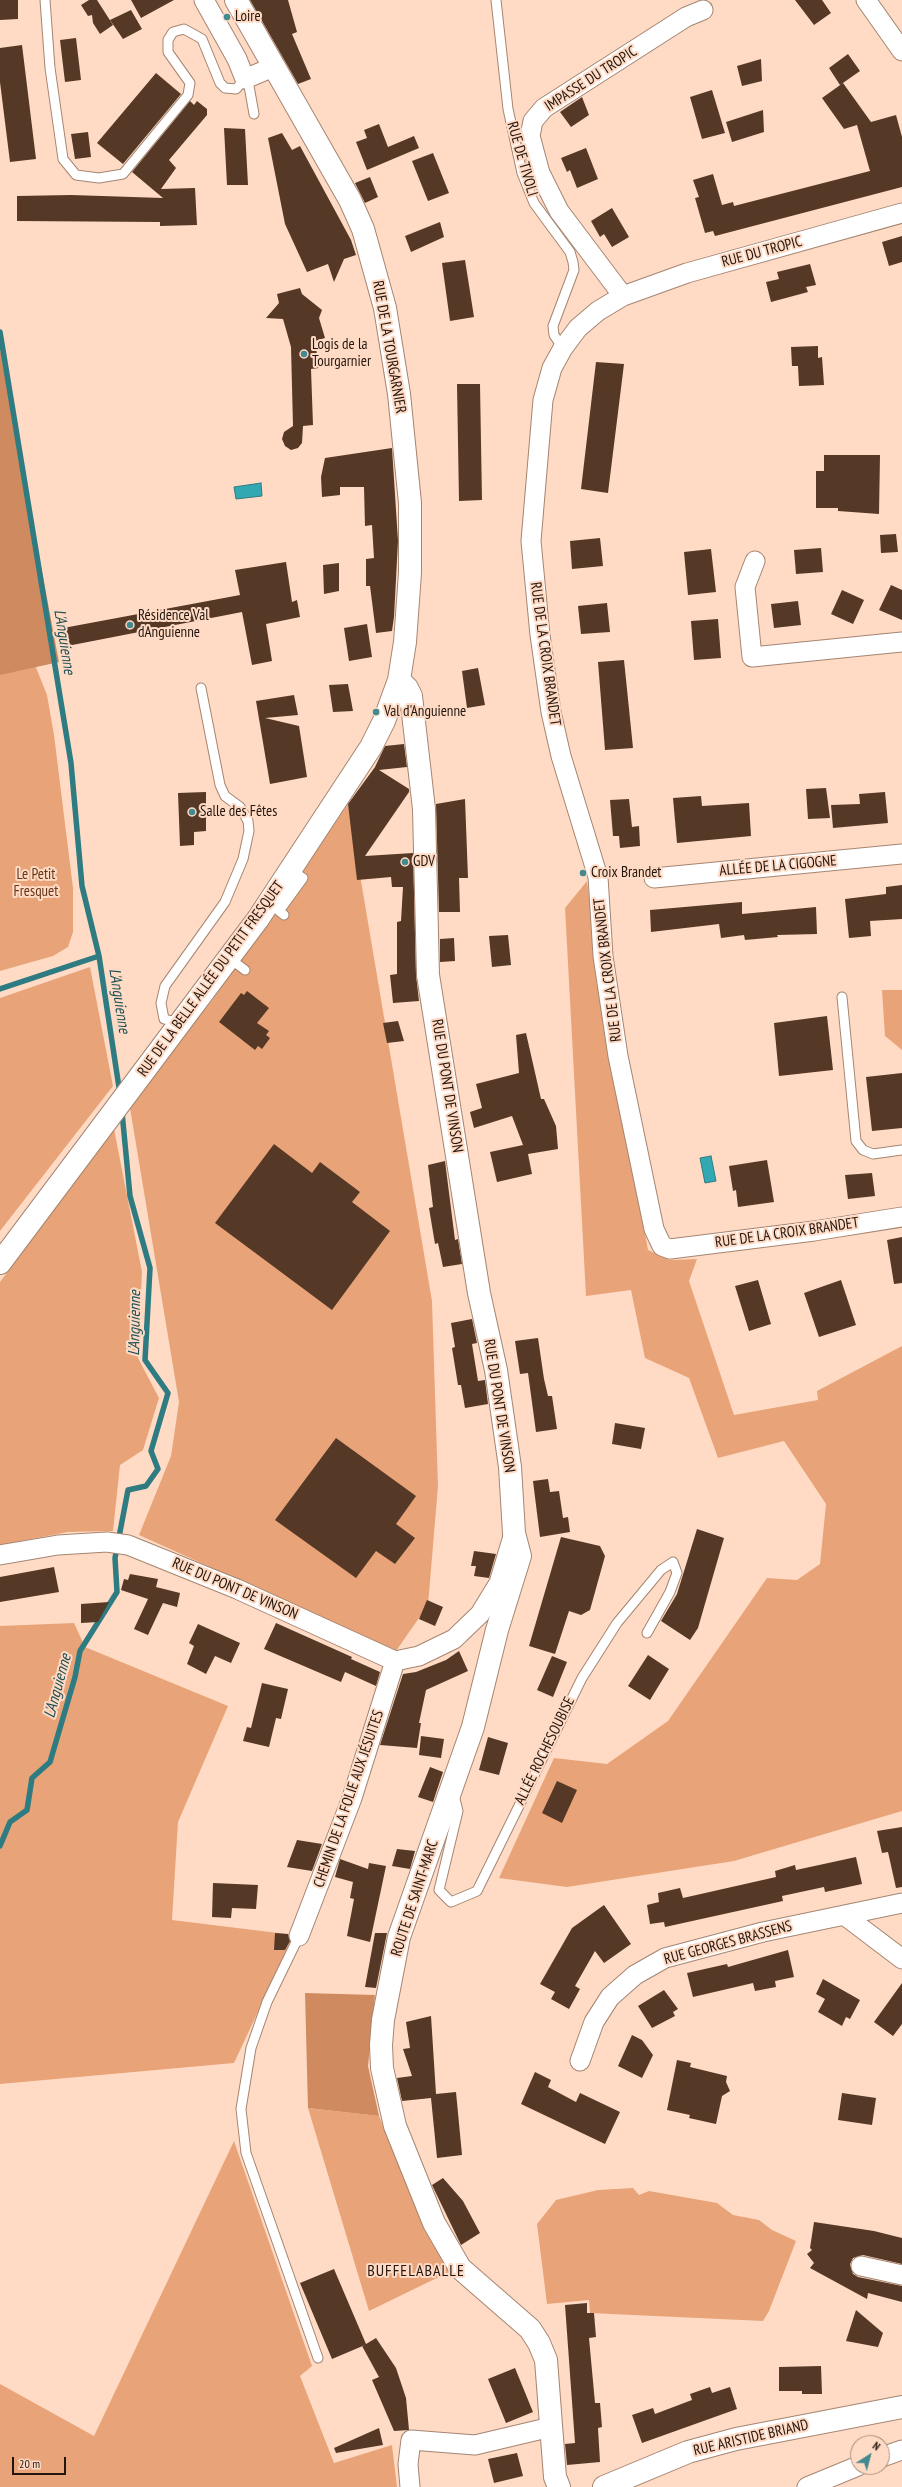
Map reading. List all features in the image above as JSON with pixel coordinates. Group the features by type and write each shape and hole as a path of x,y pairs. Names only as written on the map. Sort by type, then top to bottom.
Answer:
{"street":[{"name":"RUE DE LA TOURGARNIER","path":"236,0 350,200 363,229 385,308 399,394 410,503 410,573 405,642 399,680"},
{"path":"866,0 902,51"},
{"path":"204,1 237,59 245,79 273,67"},
{"name":"IMPASSE DU TROPIC","path":"623,296 559,211 540,173 530,136 533,121 544,108 686,17 703,10"},
{"path":"237,59 261,46"},
{"name":"RUE DU TROPIC","path":"623,296 687,273 902,213"},
{"name":"RUE DE LA CROIX BRANDET","path":"623,296 598,311 578,328 563,348 552,368 543,400 531,541 540,635 551,712 561,756 598,877 603,956 618,1056 654,1229 662,1246 670,1249 814,1231 902,1217"},
{"path":"755,561 745,587 752,657 902,642"},
{"name":"RUE DE LA BELLE ALLÉE DU PETIT FRESQUET","path":"0,1263 180,1023 237,964 258,919 371,747 384,721 399,680"},
{"name":"RUE DU PONT DE VINSON","path":"0,1555 58,1545 108,1542 128,1545 237,1589 395,1661 419,1656 454,1639 480,1614 499,1583 514,1533 510,1467 496,1370 479,1293 428,975 424,809 411,696 408,688 399,680"},
{"name":"ALLÉE DE LA CIGOGNE","path":"654,878 902,854"},
{"name":"ROUTE DE SAINT-MARC","path":"514,1533 520,1556 497,1630 473,1727 399,1937 384,2020 381,2045 382,2068 395,2126 434,2223 460,2268 530,2329 539,2343 546,2360 555,2477 559,2487"},
{"name":"CHEMIN DE LA FOLIE AUX JÉSUITES","path":"299,1936 352,1798 395,1661"},
{"name":"RUE GEORGES BRASSENS","path":"580,2061 594,2022 610,1997 635,1975 665,1958 844,1915 902,1903"},
{"path":"844,1915 902,1959"},
{"path":"861,2266 902,2274"},
{"name":"RUE ARISTIDE BRIAND","path":"604,2487 688,2452 729,2441 902,2407"},
{"path":"410,2487 408,2464 411,2440 475,2445 551,2426"},
{"path":"890,2454 902,2450"},
{"path":"807,2487 850,2469"}],"lane":[{"path":"45,0 50,68 63,159 76,175 99,178 123,174 188,94 190,83 168,52 168,40 173,32 184,29 202,39 220,83 224,88 236,89 245,79 249,86 254,114"},
{"name":"RUE DE TIVOLI","path":"496,0 496,14 508,109 522,173 534,203 570,252 573,262 574,270 553,326 554,335 563,348"},
{"path":"180,1023 164,1019 161,1003 165,986 225,902 243,859 249,831 248,821 240,807 226,796 220,785 201,688"},
{"path":"284,915 279,911 303,878 291,870"},
{"path":"842,996 856,1141 863,1150 873,1154 902,1150"},
{"name":"ALLÉE ROCHESOUBISE","path":"452,1785 458,1811 439,1890 451,1902 477,1891 582,1678 617,1623 661,1570 672,1562 677,1573 670,1592 647,1633"},
{"path":"299,1936 267,2002 251,2048 241,2110 246,2153 318,2358"}],"green space":[{"name":"Le Petit Fresquet","path":"35,665 47,695 54,735 73,888 73,932 68,947 53,956 0,971 0,672"},
{"path":"348,804 432,1301 438,1486 428,1605 396,1651 139,1535 171,1456 179,1402 129,1102 211,1002"},
{"path":"587,881 600,989 648,1250 670,1260 697,1259 689,1281 734,1415 818,1400 817,1391 902,1346 902,1811 734,1861 567,1887 499,1878 554,1758 607,1764 668,1721 767,1578 797,1580 820,1564 826,1504 784,1441 718,1458 689,1378 645,1358 631,1290 586,1296 565,908"},
{"path":"90,967 113,1086 0,1231 0,998"},
{"path":"882,990 902,990 902,1050 885,1036"},
{"path":"114,1129 142,1272 138,1358 159,1398 143,1450 120,1465 113,1531 68,1532 0,1545 0,1282"},
{"path":"74,1623 85,1647 228,1706 178,1822 172,1920 294,1935 234,2063 0,2084 0,1626"},
{"path":"308,2108 379,2116 425,2231 449,2272 369,2311"},
{"path":"234,2141 312,2366 300,2376 334,2463 392,2445 397,2487 0,2487 0,2384 94,2436"},
{"path":"633,2188 639,2195 649,2191 717,2203 733,2215 759,2220 772,2230 796,2241 769,2311 763,2321 590,2313 589,2300 547,2304 537,2224 556,2200 598,2190"}],"shaded area":[{"path":"0,348 59,662 0,675"},
{"path":"305,1993 375,1995 368,2066 379,2116 308,2108"}],"water":[{"path":"261,483 262,496 236,499 234,487"},
{"path":"711,1156 716,1181 705,1183 700,1158"}],"building":[{"path":"0,0 18,0 18,19 0,20"},
{"path":"89,0 97,0 113,25 100,34 93,23 92,15 88,16 81,5"},
{"path":"131,0 174,0 141,18"},
{"path":"250,0 288,0 297,32 292,34 311,79 298,84"},
{"path":"795,0 822,0 831,13 814,25"},
{"path":"131,10 142,29 123,39 110,20"},
{"path":"76,38 81,80 65,82 60,40"},
{"path":"22,45 36,159 10,162 0,82 0,48"},
{"path":"848,54 860,71 840,85 829,68"},
{"path":"761,59 762,81 742,86 737,66"},
{"path":"156,73 181,94 123,164 97,143"},
{"path":"843,83 871,122 896,115 902,137 902,187 715,236 713,231 705,233 695,198 699,197 693,180 713,174 722,205 733,202 734,206 870,171 857,125 844,129 822,98"},
{"path":"712,90 725,133 702,139 690,97"},
{"path":"582,97 589,115 571,127 560,112"},
{"path":"190,101 194,105 197,101 207,109 207,115 169,160 176,168 161,189 195,188 197,225 160,226 160,222 17,221 17,196 71,195 163,198 132,172"},
{"path":"763,110 764,132 732,142 726,122"},
{"path":"379,124 388,147 414,136 419,148 367,170 356,142 367,138 364,130"},
{"path":"224,128 245,129 248,185 227,185"},
{"path":"88,132 91,157 75,159 71,134"},
{"path":"282,133 292,150 300,146 351,240 356,255 344,259 334,282 328,264 307,272 285,224 268,138"},
{"path":"586,148 598,179 577,188 570,170 567,172 561,158"},
{"path":"433,153 449,193 428,201 412,161"},
{"path":"370,177 378,197 365,203 355,183"},
{"path":"612,208 629,237 612,247 604,234 600,237 591,221"},
{"path":"440,222 444,237 411,252 405,236"},
{"path":"902,236 902,262 889,266 882,242"},
{"path":"465,260 474,317 450,321 442,263"},
{"path":"810,264 816,285 806,287 808,292 771,302 766,282 779,279 777,272"},
{"path":"300,288 302,294 322,310 319,318 325,338 315,341 319,368 311,369 313,425 303,426 302,443 298,448 291,450 285,446 282,439 284,432 293,426 291,347 283,319 266,318 279,303 277,294"},
{"path":"818,346 818,358 822,357 824,385 799,386 798,366 792,366 791,347"},
{"path":"596,362 624,364 608,493 581,489"},
{"path":"457,384 480,384 482,500 459,501"},
{"path":"392,448 398,541 394,617 392,631 376,633 370,586 366,586 366,559 374,558 372,525 365,526 364,487 340,487 340,495 322,497 321,477 325,458"},
{"path":"824,455 880,455 879,514 838,511 838,508 816,508 816,471 824,471"},
{"path":"896,534 898,552 881,553 880,535"},
{"path":"600,538 603,566 572,569 570,541"},
{"path":"821,548 823,572 796,574 794,550"},
{"path":"711,549 716,592 688,595 684,552"},
{"path":"286,562 292,602 297,600 300,617 266,624 272,661 252,665 242,612 62,647 58,629 240,595 235,570"},
{"path":"339,563 339,591 324,594 323,565"},
{"path":"891,585 902,590 902,620 879,610"},
{"path":"842,590 864,600 853,624 831,614"},
{"path":"798,601 801,625 774,628 771,604"},
{"path":"607,603 610,632 581,634 578,606"},
{"path":"718,619 721,658 694,660 691,621"},
{"path":"367,624 372,657 349,661 344,628"},
{"path":"624,660 633,748 605,750 598,662"},
{"path":"478,668 485,705 467,708 462,671"},
{"path":"348,684 353,711 333,712 329,685"},
{"path":"294,695 298,715 265,718 299,726 307,777 270,784 256,701"},
{"path":"404,744 407,767 379,770 409,789 409,792 365,856 413,853 416,975 419,1001 393,1003 390,975 397,974 397,922 401,921 403,887 392,887 391,877 357,880 348,804 375,767 385,746"},
{"path":"826,788 830,818 808,819 806,789"},
{"name":"Salle des Fêtes","path":"206,792 206,831 194,832 194,845 180,846 178,793"},
{"path":"885,792 888,823 833,828 831,805 860,804 859,794"},
{"path":"701,796 702,806 749,803 751,836 677,843 673,798"},
{"path":"465,799 468,878 459,878 460,912 439,912 436,804"},
{"path":"629,799 632,827 639,826 640,846 620,848 619,836 613,836 610,800"},
{"path":"902,885 902,919 870,921 871,936 849,938 845,899 886,894 886,887"},
{"path":"742,902 742,914 816,907 817,934 777,935 778,937 745,940 744,935 721,938 719,924 651,932 650,910"},
{"path":"508,935 511,965 492,967 489,936"},
{"path":"454,938 455,961 440,962 440,939"},
{"path":"247,991 269,1008 257,1023 269,1031 266,1035 270,1038 262,1049 258,1046 255,1050 219,1022 241,993 244,995"},
{"path":"827,1016 833,1070 779,1076 774,1023"},
{"path":"398,1021 404,1041 387,1043 383,1023"},
{"path":"526,1033 541,1099 544,1099 556,1126 558,1149 528,1154 532,1174 497,1182 490,1152 523,1145 512,1116 474,1128 470,1112 482,1108 476,1084 519,1073 516,1035"},
{"path":"902,1073 902,1128 872,1131 866,1077"},
{"path":"274,1144 312,1173 320,1162 360,1192 352,1202 390,1231 332,1310 215,1223"},
{"path":"767,1160 774,1202 738,1207 736,1190 733,1191 729,1166"},
{"path":"445,1161 455,1240 458,1239 462,1264 443,1267 438,1243 435,1244 429,1208 433,1207 428,1165"},
{"path":"872,1173 875,1196 848,1199 845,1175"},
{"path":"902,1237 902,1283 894,1284 887,1240"},
{"path":"758,1280 771,1324 749,1331 735,1286"},
{"path":"841,1280 856,1325 819,1337 804,1293"},
{"path":"472,1319 477,1343 472,1344 478,1381 485,1380 488,1404 465,1408 461,1385 458,1385 452,1348 455,1347 451,1323"},
{"path":"538,1338 544,1379 548,1396 552,1396 557,1429 536,1432 528,1373 520,1374 515,1341"},
{"path":"615,1423 645,1428 641,1449 612,1444"},
{"path":"336,1438 416,1496 396,1524 415,1538 395,1564 376,1551 356,1578 275,1520"},
{"path":"548,1479 550,1492 559,1491 563,1518 568,1517 570,1532 540,1537 533,1481"},
{"path":"697,1529 724,1538 698,1628 690,1640 661,1621 677,1594"},
{"path":"561,1537 600,1546 605,1556 590,1610 581,1615 569,1611 555,1654 529,1646"},
{"path":"474,1551 496,1554 489,1578 474,1576 476,1566 471,1566"},
{"path":"54,1567 59,1592 0,1602 0,1577"},
{"path":"130,1574 158,1579 156,1587 180,1593 177,1607 163,1603 148,1635 134,1629 148,1599 121,1590 124,1579 128,1580"},
{"path":"427,1600 443,1607 435,1626 419,1619"},
{"path":"109,1602 98,1622 81,1623 81,1604"},
{"path":"276,1623 352,1657 351,1659 380,1672 376,1686 345,1672 341,1682 264,1649"},
{"path":"198,1624 240,1643 231,1663 215,1656 206,1674 187,1664 194,1646 189,1643"},
{"path":"459,1651 468,1671 426,1690 419,1723 421,1723 417,1748 380,1745 403,1674 416,1672 446,1660"},
{"path":"648,1655 669,1669 650,1700 628,1686"},
{"path":"552,1656 567,1662 553,1697 537,1690"},
{"path":"262,1683 288,1689 281,1719 276,1718 269,1747 243,1741 247,1727 251,1728"},
{"path":"421,1736 444,1739 441,1758 419,1755"},
{"path":"488,1737 508,1743 499,1775 479,1770"},
{"path":"430,1767 443,1772 433,1802 418,1797"},
{"path":"557,1781 577,1790 562,1823 542,1813"},
{"path":"902,1827 902,1887 896,1888 888,1852 882,1853 877,1831"},
{"path":"297,1840 322,1844 312,1871 287,1867"},
{"path":"397,1849 415,1851 410,1869 392,1866"},
{"path":"856,1857 862,1884 825,1892 824,1887 782,1896 783,1901 665,1927 664,1922 650,1924 647,1905 659,1902 658,1893 680,1888 683,1898 776,1877 775,1871 795,1865 796,1870"},
{"path":"340,1859 368,1869 369,1863 386,1866 370,1942 347,1936 354,1899 350,1898 353,1882 335,1877"},
{"path":"213,1883 258,1885 256,1909 232,1908 231,1918 212,1917"},
{"path":"604,1905 631,1944 604,1963 595,1951 575,1986 580,1989 569,2009 551,1999 555,1992 540,1984 572,1928"},
{"path":"275,1933 288,1934 290,1941 285,1950 274,1950"},
{"path":"375,1933 387,1933 376,1988 365,1987"},
{"path":"788,1950 794,1977 775,1981 776,1987 755,1991 753,1983 693,1997 687,1973 727,1964 728,1967"},
{"path":"823,1979 860,2000 850,2019 846,2017 842,2026 818,2012 825,1999 816,1994"},
{"path":"902,1983 902,2024 893,2036 874,2022"},
{"path":"664,1990 678,2009 673,2012 675,2016 652,2028 638,2006"},
{"path":"431,2016 436,2094 456,2092 462,2155 437,2158 431,2098 402,2101 397,2078 412,2076 403,2049 410,2048 406,2022"},
{"path":"632,2035 642,2040 653,2055 642,2078 618,2066"},
{"path":"677,2060 691,2063 690,2067 727,2076 726,2082 730,2091 722,2096 716,2124 689,2118 690,2115 667,2110"},
{"path":"535,2072 551,2080 548,2087 576,2102 580,2093 620,2112 605,2144 521,2104"},
{"path":"842,2093 876,2098 872,2125 838,2120"},
{"path":"443,2178 463,2201 480,2233 461,2245 432,2185"},
{"path":"814,2222 874,2231 902,2238 902,2264 863,2255 853,2258 850,2264 853,2274 858,2277 902,2286 902,2302 868,2293 867,2299 810,2268 814,2263 807,2254 812,2250 810,2248"},
{"path":"334,2269 366,2344 376,2338 396,2368 406,2398 409,2430 394,2431 372,2380 379,2377 362,2346 332,2359 300,2283"},
{"path":"587,2303 587,2313 594,2313 596,2337 589,2338 595,2403 600,2403 602,2427 598,2428 600,2462 567,2465 565,2444 575,2443 565,2305"},
{"path":"856,2310 883,2333 878,2347 846,2341"},
{"path":"821,2366 822,2394 802,2394 802,2391 779,2391 779,2367"},
{"path":"515,2368 533,2412 506,2423 488,2379"},
{"path":"710,2387 712,2393 730,2387 737,2409 642,2443 632,2415 653,2408 655,2414 692,2400 690,2394"},
{"path":"379,2428 383,2445 336,2453 334,2448"},
{"path":"517,2453 523,2476 494,2483 488,2459"}],"waterway":[{"name":"L'Anguienne","path":"0,332 71,763 82,886 99,956 120,1094"},
{"name":"L'Anguienne","path":"0,989 99,956"},
{"name":"L'Anguienne","path":"0,1846 10,1822 27,1810 32,1778 50,1762 75,1677 80,1651 117,1592 115,1558 128,1490 146,1486 158,1469 151,1451 168,1393 145,1360 150,1268 130,1196 122,1112"}],"place":[{"name":"Loire","path":"227,17"},
{"name":"Logis de la Tourgarnier","path":"304,354"},
{"name":"Résidence Val dAnguienne","path":"130,625"},
{"name":"Val d'Anguienne","path":"376,712"},
{"name":"Salle des Fêtes","path":"192,812"},
{"name":"GDV","path":"405,862"},
{"name":"Croix Brandet","path":"583,873"}],"district":[{"name":"BUFFELABALLE","path":"416,2271"}]}
